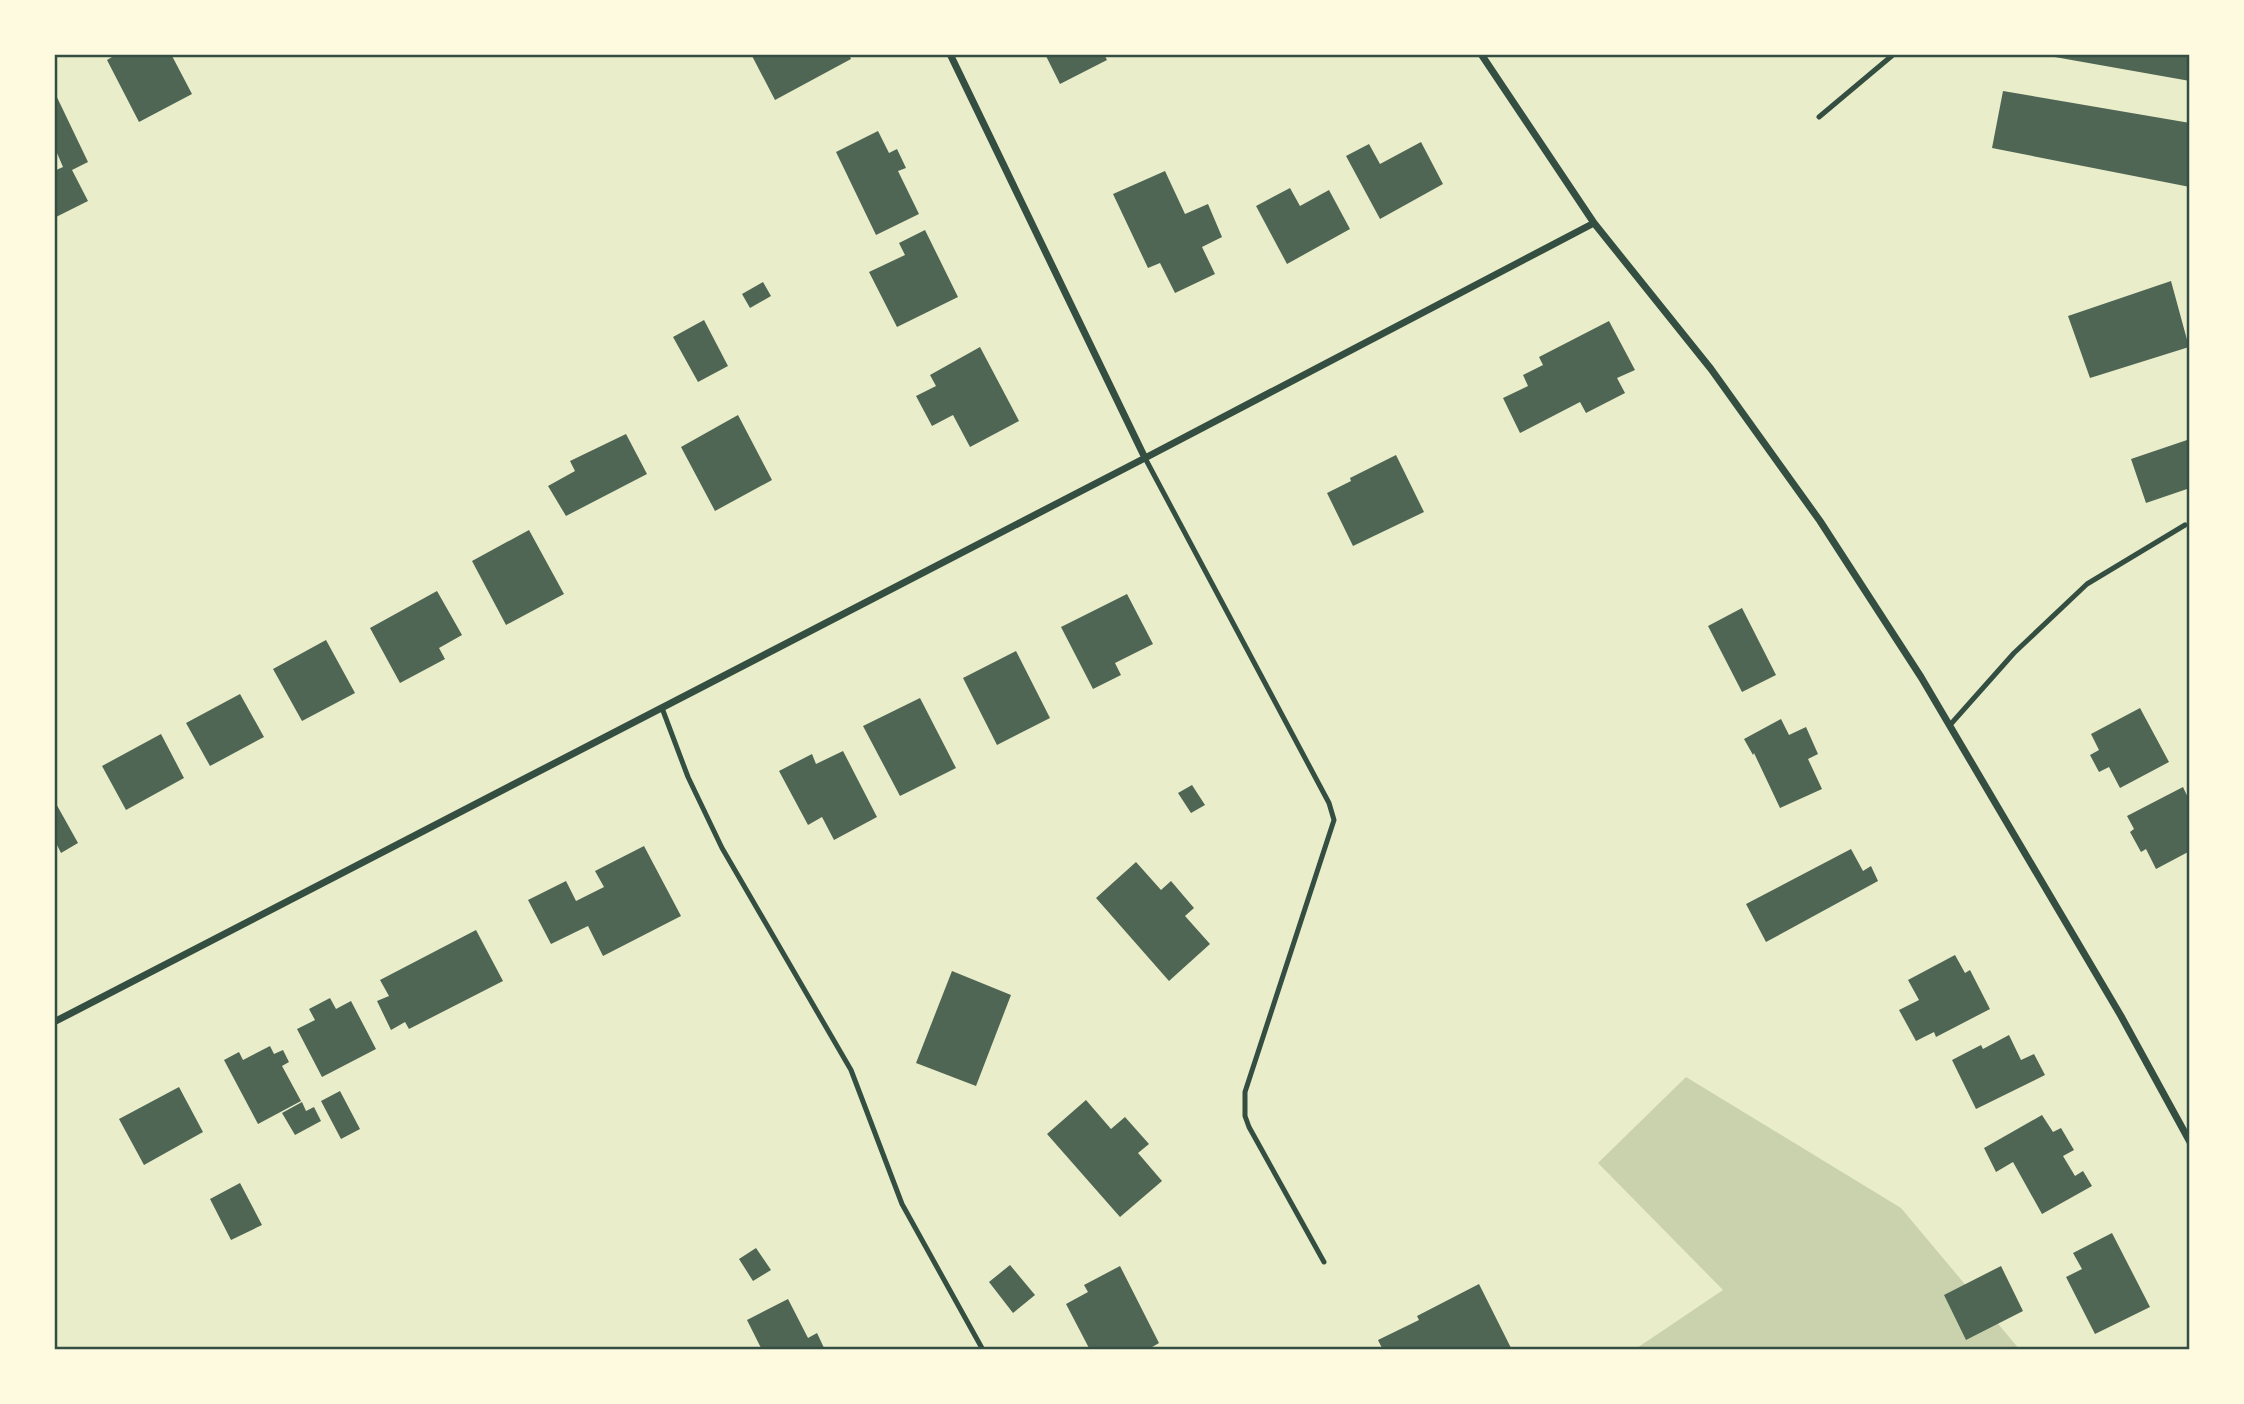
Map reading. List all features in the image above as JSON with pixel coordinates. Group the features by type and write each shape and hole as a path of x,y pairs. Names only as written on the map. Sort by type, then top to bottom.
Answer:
{"street":[{"path":"950,54 1145,458"},
{"path":"1481,54 1594,223 1711,369 1820,521 1950,725 2114,1004 2190,1143"},
{"path":"54,1022 1594,223"}],"lane":[{"path":"1819,117 1894,54"},
{"path":"1145,458 1329,803 1334,820 1245,1092 1245,1116 1249,1128 1324,1262"},
{"path":"1950,725 2014,653 2087,584 2185,524"},
{"path":"662,708 688,777 722,848 851,1070 902,1204 983,1350"}],"green space":[{"path":"1686,1077 1901,1208 2020,1350 1634,1350 1723,1290 1598,1163"}],"building":[{"path":"117,54 171,54 192,94 139,122 107,60"},
{"path":"751,54 849,54 851,59 775,100"},
{"path":"1045,54 1104,54 1107,60 1060,84"},
{"path":"2190,54 2190,81 2049,56"},
{"path":"54,91 88,162 72,170 88,201 54,218 54,171 63,167 57,153 54,155"},
{"path":"2003,91 2190,123 2190,187 1992,148"},
{"path":"878,131 889,153 897,149 906,168 898,171 919,214 876,235 836,152"},
{"path":"1421,142 1443,184 1380,219 1346,156 1369,144 1380,164"},
{"path":"1165,171 1185,214 1208,204 1222,237 1202,247 1215,274 1175,293 1160,263 1148,268 1113,194"},
{"path":"1290,188 1300,206 1329,190 1350,229 1287,264 1256,206"},
{"path":"925,230 958,297 897,327 869,272 905,255 899,243"},
{"path":"2171,281 2189,347 2090,378 2068,316"},
{"path":"763,282 771,296 750,308 742,294"},
{"path":"704,320 728,366 698,382 673,337"},
{"path":"1609,321 1635,370 1617,378 1625,393 1586,413 1580,402 1520,433 1503,398 1528,386 1523,375 1543,365 1539,357"},
{"path":"980,347 1019,421 970,447 953,415 932,426 916,396 936,386 930,375"},
{"path":"738,415 772,480 715,511 681,447"},
{"path":"626,434 647,474 566,516 548,486 575,471 570,461"},
{"path":"2190,439 2190,488 2146,503 2131,459"},
{"path":"1396,455 1424,512 1353,546 1327,493"},
{"path":"529,530 564,594 506,625 472,561"},
{"path":"437,591 462,635 439,648 445,659 400,683 370,628"},
{"path":"1127,594 1153,644 1115,663 1121,675 1093,689 1061,627"},
{"path":"1742,608 1776,675 1742,692 1708,626"},
{"path":"326,640 355,693 302,721 273,669"},
{"path":"1016,651 1050,718 997,745 963,678"},
{"path":"240,694 264,737 210,766 186,723"},
{"path":"920,698 956,768 900,796 863,726"},
{"path":"2140,708 2169,762 2120,788 2109,767 2099,772 2090,755 2099,750 2091,734"},
{"path":"1781,719 1789,735 1806,727 1818,754 1808,759 1822,789 1780,808 1754,753 1753,755 1744,739"},
{"path":"161,734 184,778 126,810 102,766"},
{"path":"843,751 877,817 834,840 822,817 808,825 779,771 812,754 816,764"},
{"path":"1192,785 1205,805 1191,813 1178,793"},
{"path":"2183,787 2190,802 2190,851 2156,869 2146,849 2141,852 2130,832 2134,829 2127,816"},
{"path":"54,800 78,843 61,853 57,845 54,847"},
{"path":"644,846 681,916 603,956 588,926 551,944 528,900 566,881 576,901 604,887 595,871"},
{"path":"1851,849 1863,871 1871,866 1878,881 1766,942 1746,904"},
{"path":"1136,862 1161,890 1171,881 1194,908 1185,916 1210,944 1169,981 1096,898"},
{"path":"476,930 503,981 409,1029 405,1022 391,1030 377,1001 389,996 380,980"},
{"path":"1955,955 1965,973 1970,970 1990,1009 1936,1037 1934,1032 1916,1041 1899,1010 1919,1000 1908,980"},
{"path":"952,971 1011,995 976,1086 916,1063"},
{"path":"330,998 336,1009 351,1001 376,1049 322,1077 297,1029 315,1020 309,1009"},
{"path":"2009,1035 2021,1060 2034,1054 2045,1075 1976,1109 1952,1060 1981,1045 1983,1049"},
{"path":"270,1046 274,1054 283,1050 289,1062 282,1066 301,1101 258,1124 224,1060 239,1052 243,1060"},
{"path":"179,1087 203,1132 144,1165 119,1119"},
{"path":"340,1091 360,1129 341,1139 321,1101"},
{"path":"1086,1100 1111,1129 1125,1117 1149,1144 1138,1153 1162,1181 1120,1217 1047,1134"},
{"path":"302,1102 306,1111 314,1107 321,1121 295,1135 282,1113"},
{"path":"2042,1115 2053,1132 2061,1128 2074,1150 2063,1156 2075,1176 2083,1171 2092,1186 2042,1214 2013,1162 1996,1172 1984,1148"},
{"path":"240,1183 262,1225 231,1240 210,1199"},
{"path":"2112,1233 2150,1307 2095,1334 2066,1277 2082,1269 2073,1253"},
{"path":"756,1248 771,1270 753,1281 739,1259"},
{"path":"1010,1265 1035,1295 1013,1313 989,1282"},
{"path":"1120,1266 1159,1343 1147,1350 1090,1350 1066,1304 1088,1292 1084,1285"},
{"path":"2001,1266 2023,1311 1966,1340 1944,1295"},
{"path":"1479,1284 1512,1350 1383,1350 1378,1340 1419,1320 1417,1316"},
{"path":"788,1299 808,1338 817,1333 825,1350 762,1350 747,1320"}]}
